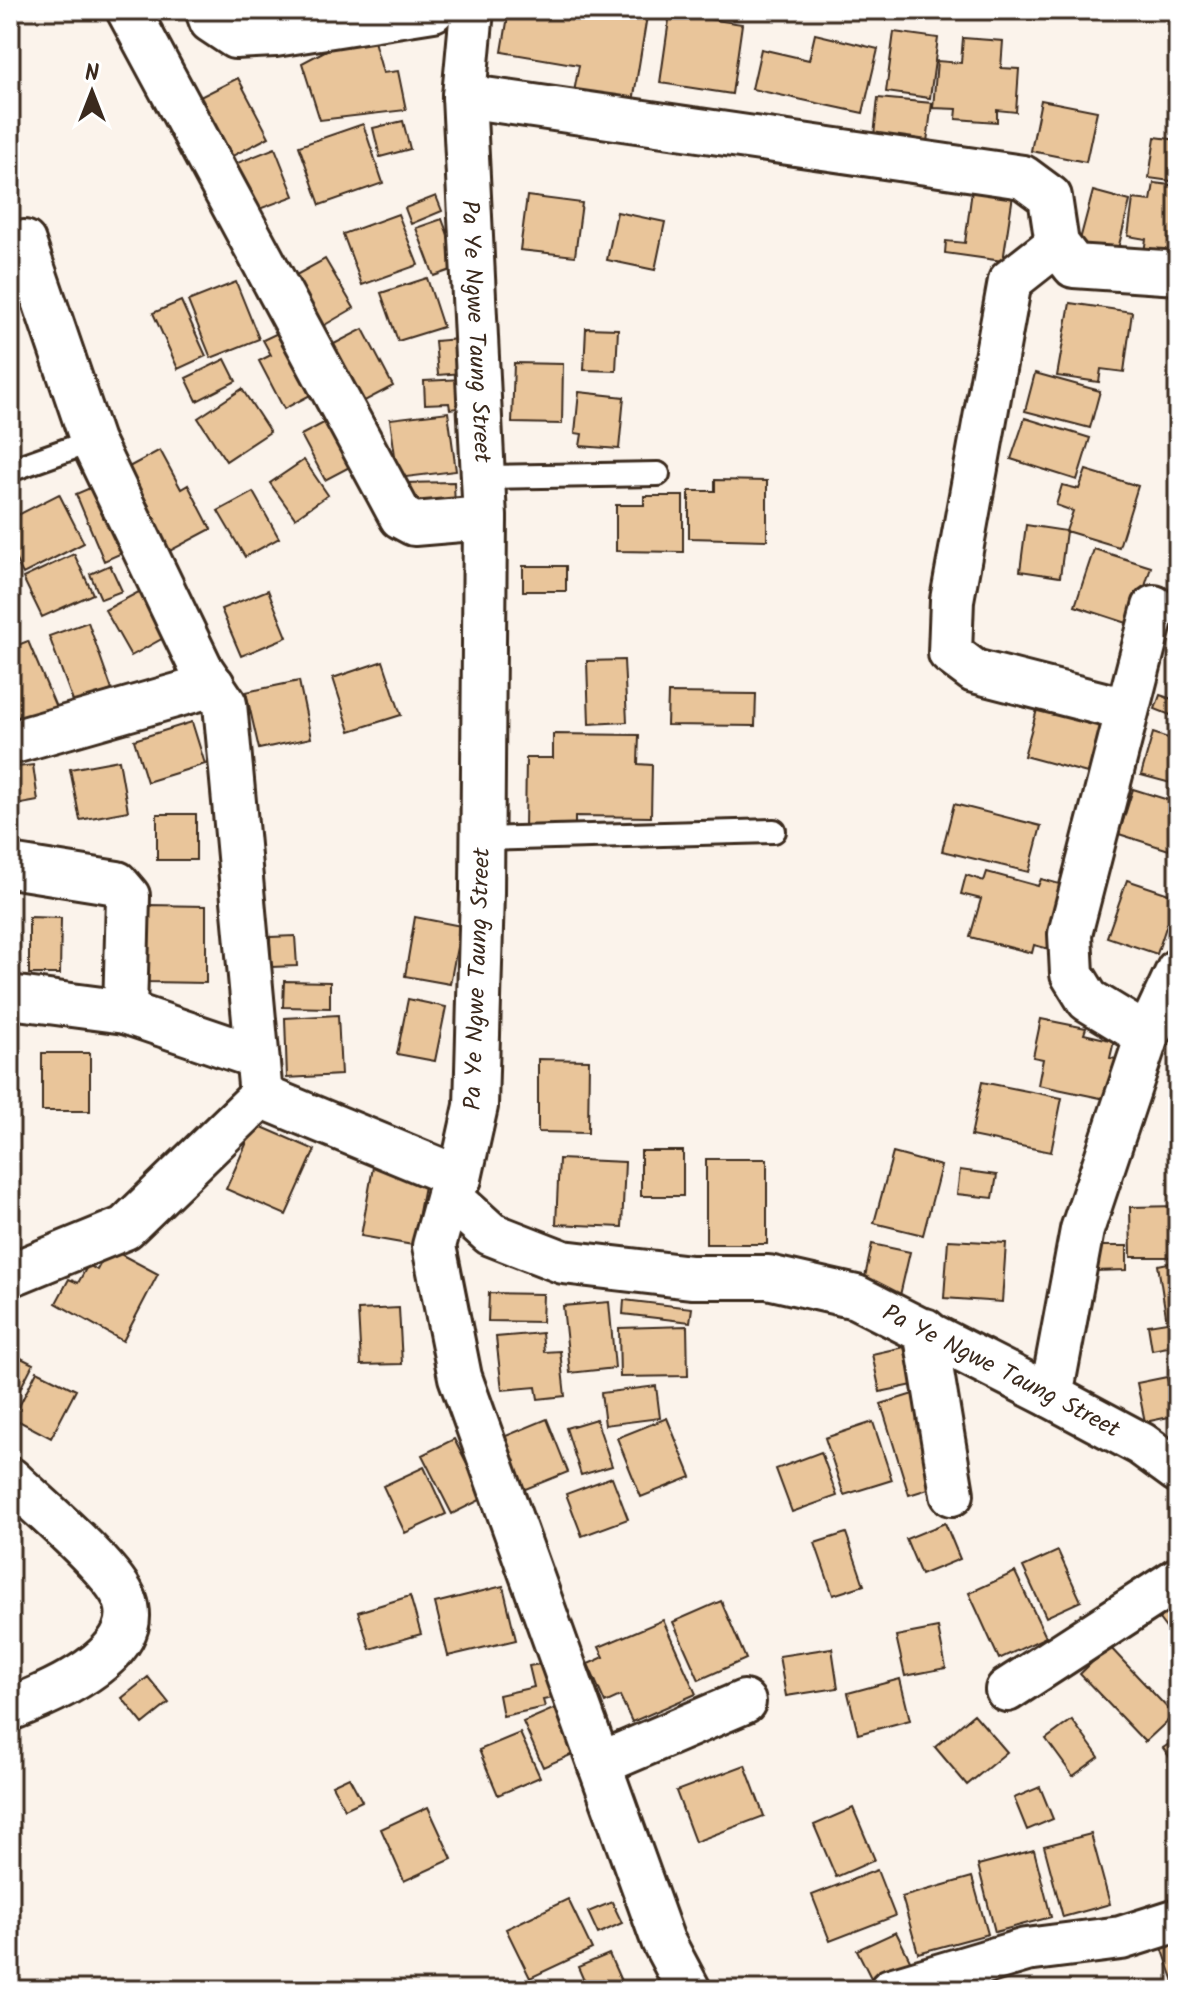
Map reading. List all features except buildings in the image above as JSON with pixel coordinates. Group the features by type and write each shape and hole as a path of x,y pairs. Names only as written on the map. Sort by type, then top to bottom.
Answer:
{"street":[{"path":"128,10 401,517 414,524 485,518"},
{"path":"207,10 211,21 235,37 275,35 433,10"},
{"name":"Pa Ye Ngwe Taung Street","path":"472,10 464,96 485,518 483,839 476,1106 454,1186 491,1234 563,1262 691,1277 768,1277 856,1297 1141,1444 1178,1471"},
{"path":"464,96 1023,177 1050,197 1057,244 1074,266 1178,273"},
{"path":"10,244 24,242 92,441 225,704 259,1077 125,1228 10,1275"},
{"path":"1057,244 1010,281 952,600 950,653 974,671 1127,710"},
{"path":"1147,1036 1088,1000 1072,974 1070,934 1154,607"},
{"path":"10,743 213,685"},
{"path":"10,866 117,883 128,896 125,1012"},
{"path":"1051,1396 1082,1230 1147,1036 1178,970"},
{"path":"10,997 125,1012 259,1077 454,1186 434,1246 460,1377 663,1941 689,1990"},
{"path":"925,1330 952,1494"},
{"path":"10,1479 105,1572 125,1598 128,1618 114,1648 64,1688 10,1709"},
{"path":"1007,1690 1178,1579"},
{"path":"599,1764 744,1702"},
{"path":"891,1990 1026,1950 1121,1938 1178,1920"},
{"path":"663,1941 669,1990"}],"lane":[{"path":"10,470 92,441"},
{"path":"483,477 658,474"},
{"path":"483,839 774,831"}]}
